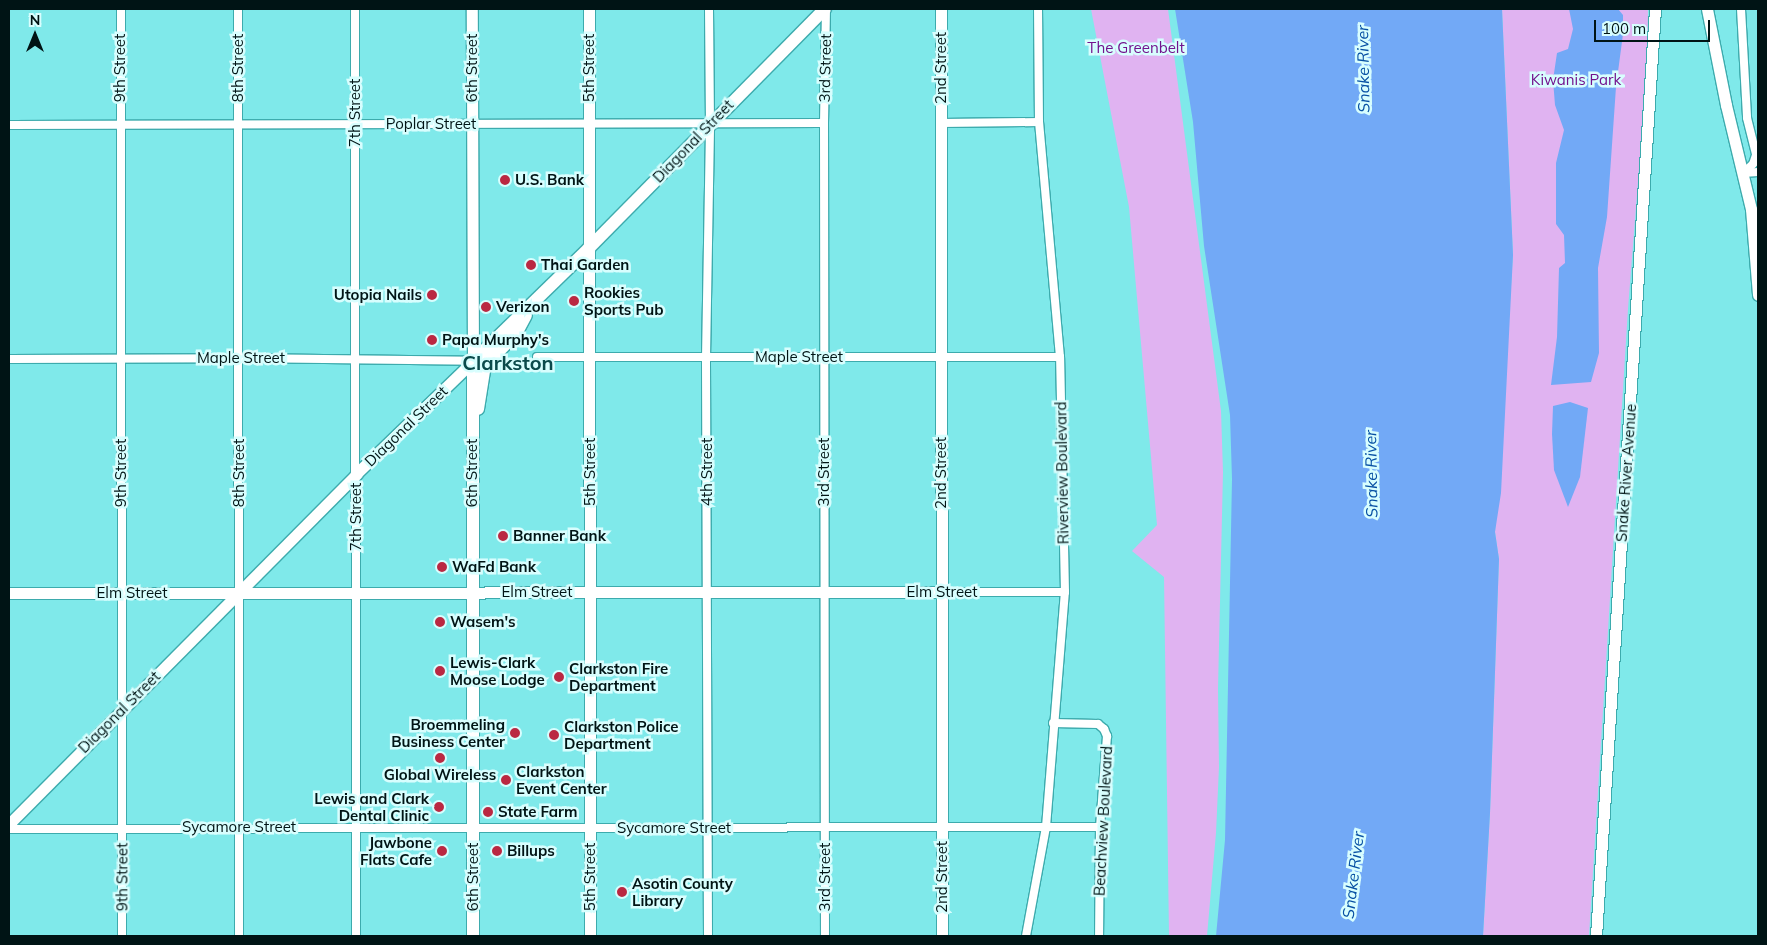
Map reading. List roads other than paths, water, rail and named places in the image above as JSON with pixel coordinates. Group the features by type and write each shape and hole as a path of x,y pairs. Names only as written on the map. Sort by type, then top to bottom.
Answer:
{"main road":[{"name":"Diagonal Street","path":"473,362 826,9"},
{"path":"472,414 478,410 480,405 484,370 516,334 533,302"},
{"name":"6th Street","path":"473,362 473,936"}],"street":[{"name":"9th Street","path":"120,9 122,936"},
{"name":"8th Street","path":"238,9 240,358 238,593 239,936"},
{"name":"7th Street","path":"355,9 356,936"},
{"name":"6th Street","path":"472,9 473,362"},
{"name":"5th Street","path":"589,9 590,936"},
{"name":"4th Street","path":"708,9 710,124 706,358 708,936"},
{"name":"3rd Street","path":"825,936 824,123 826,9"},
{"name":"2nd Street","path":"942,9 942,936"},
{"name":"Riverview Boulevard","path":"1026,936 1046,826 1065,592 1060,357 1039,122 1038,9"},
{"path":"1650,9 1653,31"},
{"name":"Snake River Avenue","path":"1596,936 1655,9"},
{"path":"1707,9 1728,115 1744,173 1751,209 1758,295"},
{"path":"1741,9 1747,118 1756,155 1752,164 1744,173"},
{"path":"941,123 1039,122"},
{"name":"Poplar Street","path":"9,125 824,123"},
{"path":"1744,173 1758,172"},
{"name":"Maple Street","path":"538,357 1060,357"},
{"name":"Maple Street","path":"9,359 240,358 473,362"},
{"name":"Diagonal Street","path":"9,824 356,474 473,362"},
{"name":"Elm Street","path":"9,593 1065,592"},
{"name":"Beachview Boulevard","path":"1053,723 1098,724 1104,728 1107,736 1100,827 1099,936"},
{"name":"Sycamore Street","path":"9,829 122,827 1100,827"}],"water":[{"name":"Snake River","path":"1175,9 1502,9 1513,255 1501,493 1495,532 1499,559 1490,813 1483,936 1216,936 1225,840 1232,479 1230,415 1204,246 1193,122"},
{"path":"1569,9 1618,9 1623,15 1623,34 1616,87 1607,217 1598,268 1599,353 1591,382 1551,385 1557,337 1559,268 1565,263 1564,235 1556,224 1556,163 1564,130 1555,105 1553,80 1557,53 1568,49 1573,29"},
{"path":"1570,402 1588,408 1580,477 1568,507 1554,470 1552,434 1553,406"}],"place":[{"name":"U.S. Bank","path":"505,180"},
{"name":"Thai Garden","path":"531,265"},
{"name":"Utopia Nails","path":"432,295"},
{"name":"Rookies Sports Pub","path":"574,301"},
{"name":"Verizon","path":"486,307"},
{"name":"Papa Murphy's","path":"432,340"},
{"name":"Banner Bank","path":"503,536"},
{"name":"WaFd Bank","path":"442,567"},
{"name":"Wasem's","path":"440,622"},
{"name":"Lewis-Clark Moose Lodge","path":"440,671"},
{"name":"Clarkston Fire Department","path":"559,677"},
{"name":"Broemmeling Business Center","path":"515,733"},
{"name":"Clarkston Police Department","path":"554,735"},
{"name":"Global Wireless","path":"440,758"},
{"name":"Clarkston Event Center","path":"506,780"},
{"name":"Lewis and Clark Dental Clinic","path":"439,807"},
{"name":"State Farm","path":"488,812"},
{"name":"Jawbone Flats Cafe","path":"442,851"},
{"name":"Billups","path":"497,851"},
{"name":"Asotin County Library","path":"622,892"}],"district":[{"name":"Clarkston","path":"508,362"}],"park label":[{"name":"The Greenbelt","path":"1136,48"},
{"name":"Kiwanis Park","path":"1576,80"}]}
